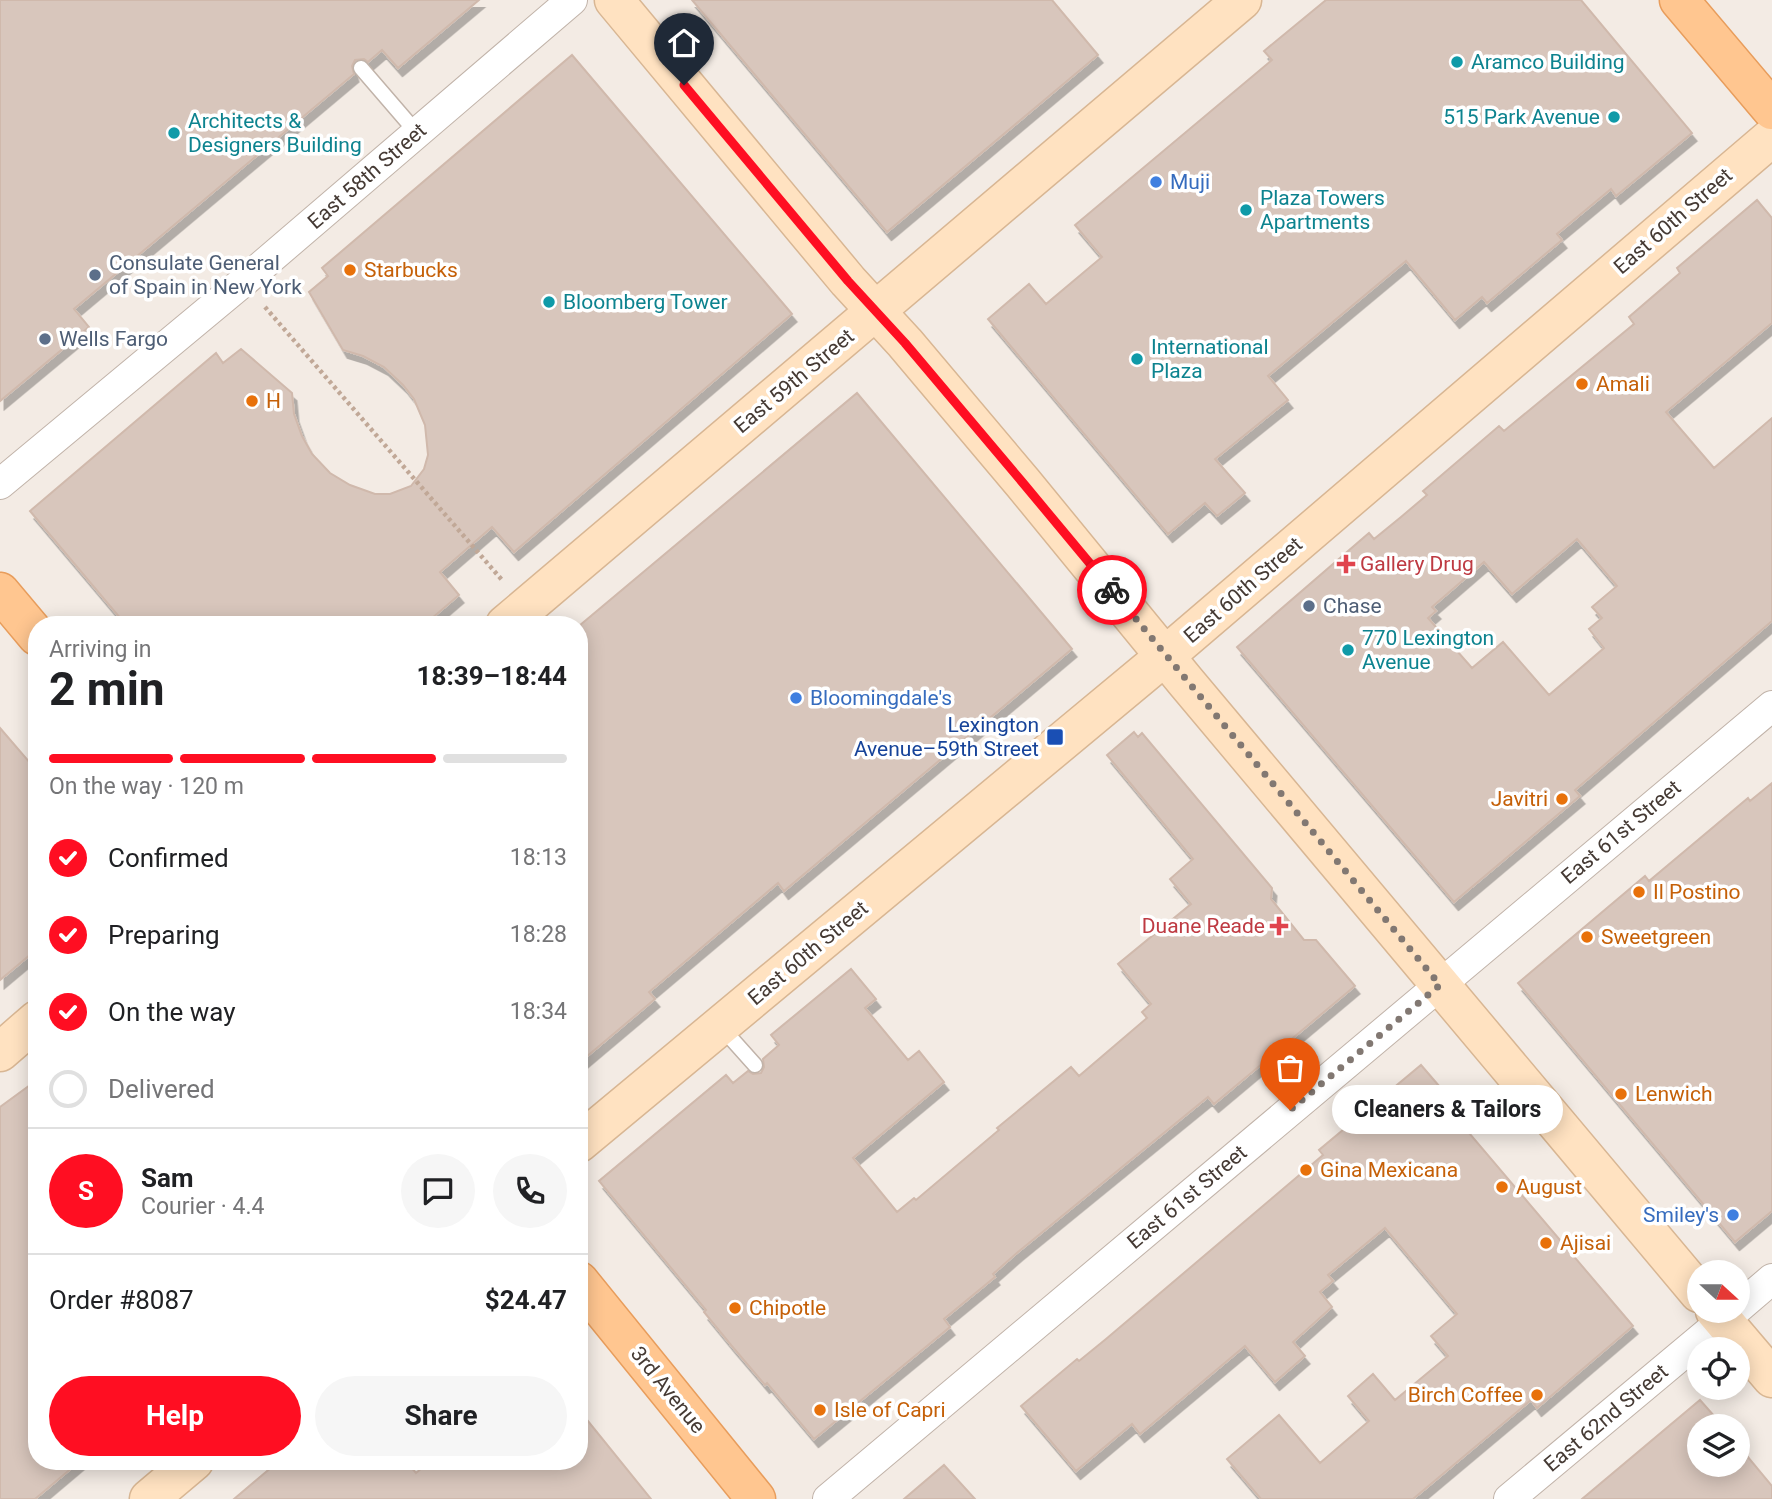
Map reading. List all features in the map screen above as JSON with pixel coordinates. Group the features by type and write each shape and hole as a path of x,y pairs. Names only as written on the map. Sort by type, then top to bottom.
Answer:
{"main road":[{"path":"614,0 848,281 1023,483 1440,985 1687,1269"},
{"name":"East 59th Street","path":"515,616 1242,0"},
{"path":"1679,0 1772,110"},
{"name":"East 60th Street","path":"588,1136 1165,656 1772,137"},
{"path":"0,592 28,625"},
{"path":"0,1052 28,1028"},
{"name":"3rd Avenue","path":"588,1292 756,1499"},
{"path":"1732,1323 1772,1378"},
{"path":"149,1499 183,1470"}],"street":[{"name":"East 58th Street","path":"0,484 243,282 572,0"},
{"name":"East 61st Street","path":"828,1499 1772,706"},
{"name":"East 62nd Street","path":"1750,1292 1772,1279"},
{"name":"East 62nd Street","path":"1509,1499 1706,1323"}],"lane":[{"path":"361,68 417,133"},
{"path":"720,1026 755,1065"}],"path":[{"path":"243,282 515,616"}],"building":[{"name":"Architects & Designers Building","path":"0,0 479,0 398,68 382,50 368,62 364,59 355,60 352,66 354,74 74,309 89,327 0,401"},
{"path":"692,0 1052,0 1098,55 887,232"},
{"path":"1326,0 1581,0 1692,133 1616,196 1611,189 1557,234 1562,240 1487,303 1482,297 1455,320 1406,261 1268,376 1288,400 1215,459 1245,493 1217,516 1205,503 1168,534 988,319 1029,284 1046,304 1102,257 1075,225 1272,60 1264,51"},
{"path":"572,55 792,314 514,552 492,527 440,572 459,595 434,616 118,616 30,511 216,353 223,363 241,349 292,393 294,414 312,454 330,473 350,485 375,494 390,494 411,486 424,469 428,455 425,425 414,399 384,367 363,356 343,350 309,292 328,276 322,268"},
{"path":"1757,200 1772,218 1772,323 1666,412 1714,468 1772,418 1772,621 1575,790 1580,796 1454,902 1237,647 1369,533 1374,539 1401,517 1427,495 1423,491 1499,426 1504,431 1634,324 1629,317 1680,273 1677,268","holes":["1577,539 1617,586 1592,607 1602,618 1589,629 1604,648 1549,695 1503,642 1472,668 1428,618 1436,611 1432,607 1484,562 1512,594"]},
{"name":"Bloomingdale's","path":"857,393 1072,649 784,891 778,883 649,992 655,999 588,1055 588,618"},
{"path":"0,728 28,761 28,957 0,980"},
{"path":"1134,732 1138,737 1142,733 1272,888 1271,899 1304,940 1316,940 1355,986 1214,1104 1208,1097 1018,1252 993,1274 995,1277 944,1319 950,1327 814,1439 731,1345 704,1312 706,1310 599,1181 726,1075 733,1083 748,1071 753,1074 761,1073 764,1067 763,1059 779,1045 771,1035 851,969 876,999 865,1008 908,1060 919,1051 944,1082 853,1158 897,1212 914,1198 916,1200 1071,1067 1079,1076 1147,1018 1142,1012 1151,1004 1118,964 1191,904 1170,879 1193,859 1107,755"},
{"path":"1772,783 1772,1211 1735,1242 1518,983 1645,876 1649,881 1748,798 1750,801"},
{"path":"1421,1065 1464,1115 1458,1120 1633,1326 1537,1408 1531,1400 1413,1499 1261,1499 1227,1459 1279,1415 1320,1463 1369,1421 1348,1396 1373,1374 1395,1400 1448,1356 1431,1336 1457,1314 1385,1228 1328,1275 1333,1281 1320,1292 1332,1307 1293,1342 1305,1356 1275,1382 1245,1346 1140,1434 1132,1424 1076,1471 1021,1406 1077,1359 1079,1361 1106,1339 1323,1155 1319,1150"},
{"path":"28,1087 28,1470 69,1470 35,1499 0,1499 0,1107"},
{"path":"1700,1400 1712,1414 1687,1414 1687,1477 1750,1477 1750,1459 1772,1486 1772,1499 1582,1499"},
{"path":"588,1421 651,1499 234,1499 268,1470 414,1470 416,1473 420,1470 588,1470"},
{"path":"944,1465 975,1499 904,1499"}],"way so far":[{"path":"1112,590 1440,985 1290,1110"}],"place":[{"name":"Aramco Building","path":"1457,62"},
{"name":"515 Park Avenue","path":"1614,117"},
{"name":"Architects & Designers Building","path":"174,133"},
{"name":"Muji","path":"1156,182"},
{"name":"Plaza Towers Apartments","path":"1246,210"},
{"name":"Starbucks","path":"350,270"},
{"name":"Consulate General of Spain in New York","path":"95,275"},
{"name":"Bloomberg Tower","path":"549,302"},
{"name":"Wells Fargo","path":"45,339"},
{"name":"International Plaza","path":"1137,359"},
{"name":"Amali","path":"1582,384"},
{"name":"H","path":"252,401"},
{"name":"Gallery Drug","path":"1346,564"},
{"name":"Chase","path":"1309,606"},
{"name":"770 Lexington Avenue","path":"1348,650"},
{"name":"Bloomingdale's","path":"796,698"},
{"name":"Lexington Avenue–59th Street","path":"1055,737"},
{"name":"Javitri","path":"1562,799"},
{"name":"Il Postino","path":"1639,892"},
{"name":"Duane Reade","path":"1279,926"},
{"name":"Sweetgreen","path":"1587,937"},
{"name":"Lenwich","path":"1621,1094"},
{"name":"Cleaners & Tailors","path":"1290,1110"},
{"name":"Gina Mexicana","path":"1306,1170"},
{"name":"August","path":"1502,1187"},
{"name":"Smiley's","path":"1733,1215"},
{"name":"Ajisai","path":"1546,1243"},
{"name":"Chipotle","path":"735,1308"},
{"name":"Birch Coffee","path":"1537,1395"},
{"name":"Isle of Capri","path":"820,1410"}],"route":[{"path":"684,85 1112,590"}]}
